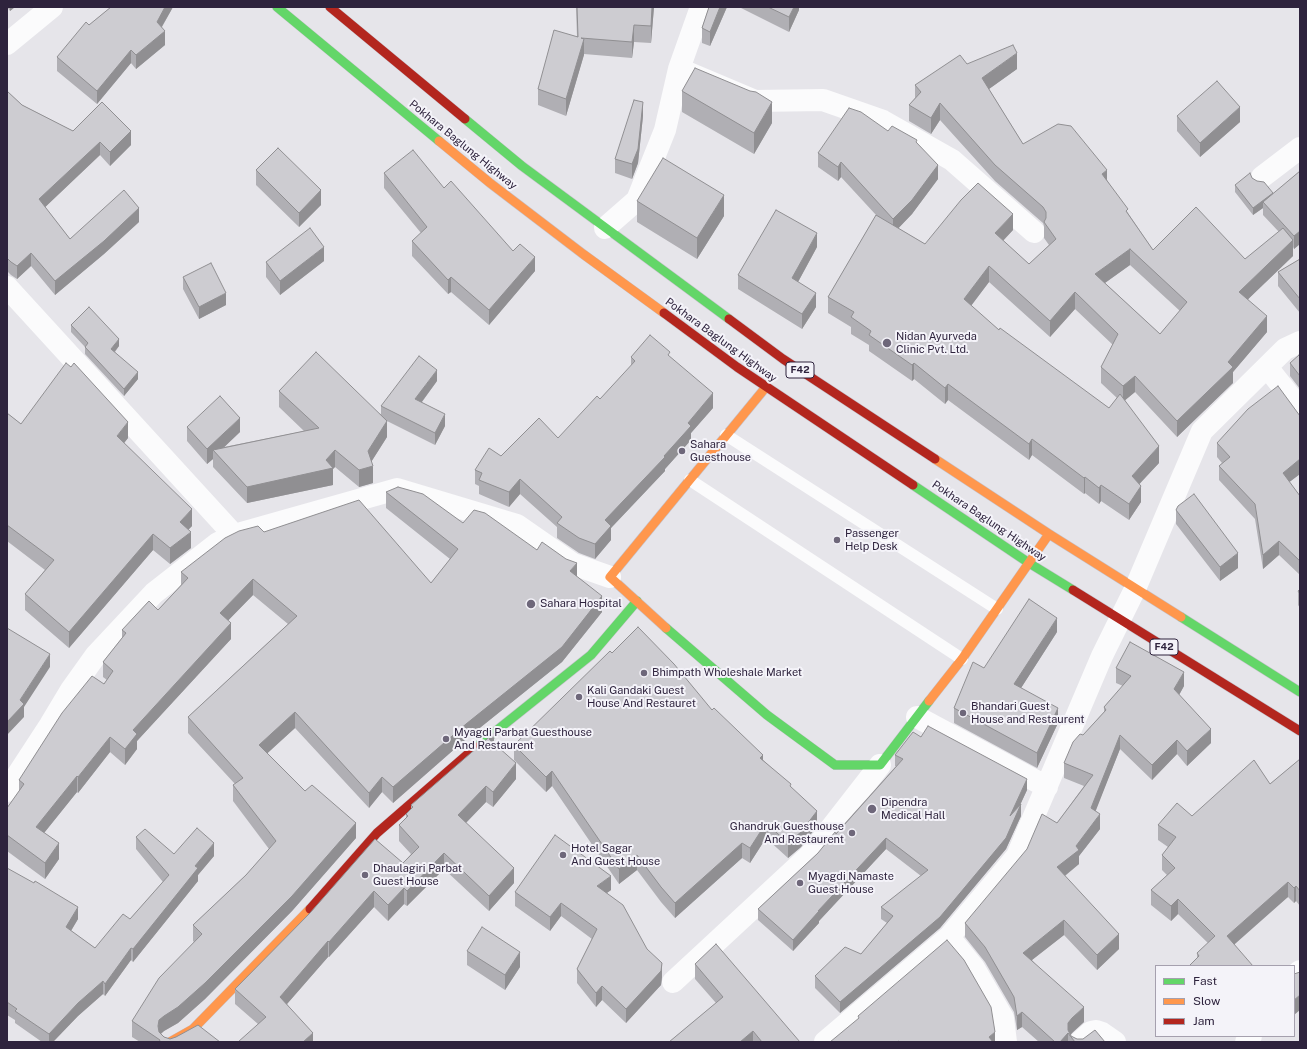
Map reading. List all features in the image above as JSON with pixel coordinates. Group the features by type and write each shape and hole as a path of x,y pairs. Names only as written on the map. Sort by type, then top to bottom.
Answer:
{"main road":[{"name":"Pokhara Baglung Highway","path":"276,7 490,183 589,259 737,368 1029,563 1300,731"},
{"name":"Pokhara Baglung Highway","path":"330,7 522,166 783,359 1049,534 1300,692"},
{"path":"766,387 610,578 767,715 835,765 880,765 962,659 1049,534"},
{"path":"170,1042 193,1029 301,920 377,833 474,749 591,655 637,601"}],"street":[{"path":"7,44 52,7"},
{"path":"605,228 637,200 665,130 679,69 701,7"},
{"path":"679,69 755,100 823,100 883,121 952,160 1034,232"},
{"path":"1262,177 1300,148"},
{"path":"7,287 234,536"},
{"path":"825,1042 949,937 1017,856 1102,656 1135,589 1202,431 1285,349 1300,342"},
{"path":"1267,367 1300,409"},
{"path":"7,791 96,655 154,593 218,543 234,536 397,489 517,526 573,564 610,578"},
{"path":"917,717 1047,787"},
{"path":"673,982 810,855 880,765"},
{"path":"949,937 974,968 1003,1018 1006,1042"},
{"path":"1080,1042 1091,1032 1096,1031 1102,1033 1115,1042"}],"lane":[{"path":"726,435 997,609"},
{"path":"690,480 962,659"}],"building":[{"path":"111,7 165,7 157,22 165,31 136,55 131,50 97,91 57,57 86,22 89,25"},
{"path":"577,7 652,7 651,26 634,25 632,42 581,38 584,39 566,99 538,89 554,30 578,37"},
{"path":"709,7 720,7 710,32 702,28"},
{"path":"768,7 794,7 789,17"},
{"path":"1013,45 1017,53 982,78 1023,144 1058,124 1071,126 1107,170 1102,174 1128,209 1126,211 1153,250 1196,207 1245,259 1283,228 1293,240 1239,292 1267,316 1228,362 1233,367 1177,421 1135,376 1123,386 1101,367 1118,334 1075,292 1050,321 989,266 964,299 999,330 1000,328 1109,408 1120,394 1159,446 1132,476 1141,486 1129,504 1101,485 1099,488 1085,477 1084,478 1032,439 1029,444 948,384 945,388 914,363 912,365 869,335 871,331 851,317 854,312 828,297 876,215 925,244 961,200 978,183 1013,214 995,233 1029,264 1056,239 1044,222 1046,212 1043,207 995,165 940,103 931,118 909,105 921,92 915,85 960,55 967,64","holes":["1130,249 1187,302 1160,334 1095,274"]},
{"path":"695,68 750,91 756,92 772,102 754,133 682,91"},
{"path":"1217,81 1240,107 1200,143 1177,116"},
{"path":"7,91 22,105 73,131 102,102 131,131 110,152 100,142 39,199 70,239 124,190 139,208 104,241 55,281 31,253 17,266 7,258"},
{"path":"634,100 643,102 638,149 632,164 615,159"},
{"path":"849,108 861,112 888,131 892,126 917,140 916,142 938,165 912,200 893,219 841,162 838,167 818,153"},
{"path":"278,148 321,190 299,213 256,170"},
{"path":"413,150 444,188 451,181 513,251 520,244 535,257 489,310 451,277 448,280 412,241 427,227 384,173"},
{"path":"663,158 724,195 697,238 637,201"},
{"path":"1300,171 1300,231 1294,236 1263,202"},
{"path":"1250,173 1252,178 1257,181 1264,182 1273,193 1253,208 1235,185"},
{"path":"776,210 817,233 792,278 816,293 802,314 738,275"},
{"path":"310,228 324,247 280,281 266,262"},
{"path":"1300,259 1300,299 1278,272"},
{"path":"211,263 226,293 199,307 183,277"},
{"path":"89,307 119,339 111,349 138,372 124,389 85,347 88,343 71,325"},
{"path":"650,335 670,352 668,355 713,393 688,423 691,426 664,456 665,457 605,520 611,526 595,544 579,538 557,523 562,517 520,479 509,492 479,480 482,473 475,470 489,448 501,456 539,418 558,438 597,396 600,399 635,361 631,357"},
{"path":"316,352 387,421 368,451 373,466 359,470 335,450 326,460 333,468 247,487 213,450 319,428 279,391"},
{"path":"1299,355 1300,357 1300,376 1290,363"},
{"path":"419,356 437,370 415,399 445,414 435,433 381,406"},
{"path":"66,363 71,367 74,363 128,422 117,436 192,509 180,522 191,532 170,548 153,534 69,632 25,594 54,560 7,525 7,413 21,424"},
{"path":"1278,386 1300,416 1300,459 1283,473 1300,496 1300,561 1279,541 1263,555 1255,504 1219,466 1230,457 1217,443 1248,409"},
{"path":"220,396 240,418 207,449 187,427"},
{"path":"398,487 423,494 463,523 474,510 485,513 537,550 542,542 566,559 577,563 570,571 602,596 562,647 466,724 393,787 382,777 369,793 295,712 259,745 305,791 312,785 356,823 292,896 205,983 178,1007 159,1020 159,1032 164,1037 170,1039 176,1037 198,1025 220,1042 159,1042 160,1040 132,1021 159,978 202,934 193,925 246,875 276,841 233,785 243,778 188,717 297,616 253,579 220,613 231,623 133,730 137,734 125,749 110,737 36,827 59,843 45,863 7,835 7,808 24,784 19,780 62,713 92,676 104,684 113,671 103,662 126,633 122,630 149,601 158,610 188,578 181,572 225,538 239,531 258,526 264,532 359,500 431,583 458,549 386,492"},
{"path":"1194,494 1238,553 1220,567 1176,510 1178,506"},
{"path":"1029,599 1057,618 1014,684 1058,708 1037,753 954,708 973,662 984,668"},
{"path":"638,627 674,664 712,710 714,708 763,755 760,758 791,784 790,786 817,811 801,832 788,843 766,823 750,848 742,843 675,903 637,855 619,869 552,771 546,777 514,745 610,651 612,653"},
{"path":"7,628 50,654 20,700 24,704 7,722"},
{"path":"1130,642 1184,672 1174,689 1211,729 1187,751 1177,740 1152,765 1120,735 1091,808 1100,814 1076,846 1079,850 1057,867 1119,934 1097,955 1064,920 1023,953 1084,1007 1068,1023 1068,1030 1071,1036 1077,1039 1083,1039 1095,1030 1105,1042 1075,1042 1068,1033 1060,1042 1055,1042 1022,1012 1017,1016 1014,997 985,947 965,923 1027,849 1042,814 1057,823 1093,775 1064,763 1073,742 1080,734 1083,735 1106,710 1104,707 1131,676 1116,668"},
{"path":"928,726 1027,779 1010,816 1021,804 1006,838 940,917 840,1002 815,976 845,947 861,954 893,916 881,907 928,870 886,838 793,940 758,909 818,853 835,832 836,834 903,759 895,755 913,732 921,737"},
{"path":"494,733 489,739 516,763 493,792 486,786 458,815 514,868 489,896 444,853 407,891 404,888 388,905 374,891 329,942 328,941 280,997 313,1033 303,1042 238,1042 266,1017 235,989 310,913 375,839 403,863 419,847 399,825 408,816 406,814 413,807 411,805"},
{"path":"1300,759 1300,891 1296,886 1294,888 1288,882 1227,936 1252,965 1190,965 1199,956 1197,953 1215,936 1178,899 1171,906 1151,890 1175,868 1162,855 1176,837 1158,825 1177,803 1192,816 1254,760 1270,784"},
{"path":"197,828 214,843 195,866 198,868 133,949 131,948 105,984 103,981 78,1003 49,1034 15,1011 17,1009 7,1002 7,868 34,883 35,881 78,907 66,927 95,948 123,914 130,919 169,875 136,837 145,829 174,854"},
{"path":"555,835 611,876 597,886 623,905 647,949 662,963 661,971 626,1009 602,986 596,993 577,969 597,929 561,903 550,917 515,892"},
{"path":"482,927 520,952 505,975 467,951"},
{"path":"947,940 964,960 991,1007 995,1032 989,1037 993,1042 830,1042 859,1018 858,1016"},
{"path":"716,944 800,1042 762,1042 753,1031 740,1042 669,1042 723,997 695,964"},
{"path":"1300,972 1300,995 1295,999 1295,974"}],"traffic: fast":[{"path":"277,7 439,141"},
{"path":"465,119 522,166 729,319"},
{"path":"913,485 1029,563 1073,590"},
{"path":"476,747 591,655 637,601"},
{"path":"1181,617 1300,692"},
{"path":"666,628 767,715 835,765 880,765 929,701"}],"traffic: slow":[{"path":"439,141 490,183 583,254 664,313"},
{"path":"666,628 610,577 766,387"},
{"path":"935,459 1049,534 1181,617"},
{"path":"929,701 962,659 1049,534"},
{"path":"170,1042 193,1029 310,909"}],"traffic: jam":[{"path":"330,7 465,119"},
{"path":"664,313 737,367 913,485"},
{"path":"729,319 783,359 935,459"},
{"path":"1073,590 1300,731"},
{"path":"310,909 377,833 476,747"}],"place":[{"name":"Nidan Ayurveda Clinic Pvt. Ltd.","path":"887,343"},
{"name":"Sahara Guesthouse","path":"682,451"},
{"name":"Passenger Help Desk","path":"837,540"},
{"name":"Sahara Hospital","path":"531,604"},
{"name":"Bhimpath Wholeshale Market","path":"644,673"},
{"name":"Kali Gandaki Guest House And Restauret","path":"579,697"},
{"name":"Bhandari Guest House and Restaurent","path":"963,713"},
{"name":"Myagdi Parbat Guesthouse And Restaurent","path":"446,739"},
{"name":"Dipendra Medical Hall","path":"872,809"},
{"name":"Ghandruk Guesthouse And Restaurent","path":"852,833"},
{"name":"Hotel Sagar And Guest House","path":"563,855"},
{"name":"Dhaulagiri Parbat Guest House","path":"365,875"},
{"name":"Myagdi Namaste Guest House","path":"800,883"}]}
